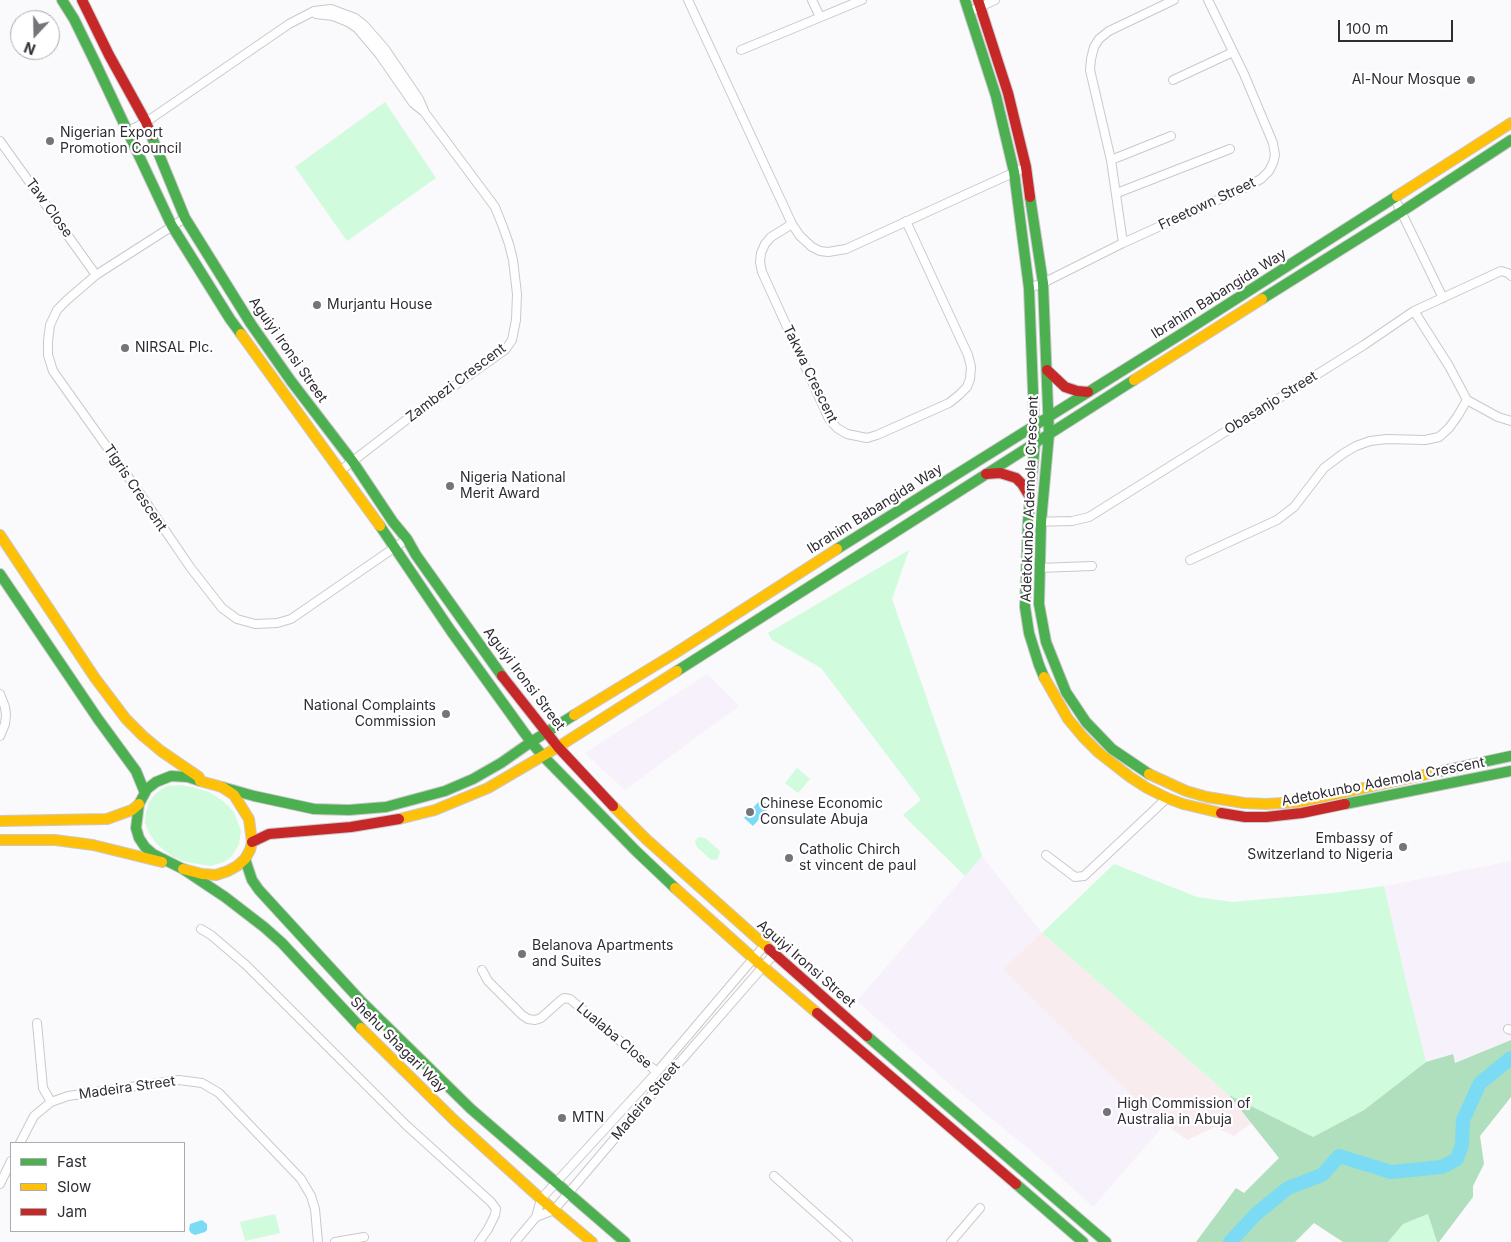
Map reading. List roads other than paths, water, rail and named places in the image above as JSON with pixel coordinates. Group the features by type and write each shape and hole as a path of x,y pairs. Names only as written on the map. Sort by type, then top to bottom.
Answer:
{"main road":[{"name":"Aguiyi Ironsi Street","path":"62,0 74,19 172,226 230,319 395,547 451,631 543,756 636,851 763,967 1083,1242"},
{"name":"Aguiyi Ironsi Street","path":"82,0 109,55 146,122 185,218 251,324 291,381 353,462 509,686 558,747 646,839 764,946 1106,1242"},
{"name":"Adetokunbo Ademola Crescent","path":"965,0 996,96 1014,172 1029,288 1035,442 1028,522 1025,608 1029,633 1049,687 1068,719 1098,752 1130,777 1167,798 1197,808 1245,817 1266,817 1311,812 1511,771"},
{"name":"Adetokunbo Ademola Crescent","path":"979,3 1008,93 1026,167 1043,283 1048,370 1049,434 1041,522 1039,604 1046,642 1066,692 1077,710 1099,736 1128,761 1145,772 1186,791 1244,803 1299,802 1511,756"},
{"name":"Ibrahim Babangida Way","path":"222,786 254,796 314,809 349,810 386,807 429,797 466,782 501,763 791,578 1396,199 1511,124"},
{"name":"Ibrahim Babangida Way","path":"252,842 269,834 351,828 408,818 435,810 488,788 558,747 1035,442 1401,212 1511,140"},
{"path":"1048,370 1065,387 1088,392"},
{"path":"985,474 1000,473 1016,478 1030,496"},
{"path":"0,535 95,678 126,719 143,736 204,780"},
{"path":"0,574 98,719 136,771 145,792"},
{"path":"0,840 55,840 93,845 202,874 216,875 228,871 244,859 250,850 252,842 249,818 234,795 222,786 204,780 171,776 156,782 145,792 139,804 136,817 136,828 139,838 153,854 179,867"},
{"path":"0,821 107,819 132,810 139,804"},
{"name":"Shehu Shagari Way","path":"244,859 258,890 360,1000 471,1109 625,1242"},
{"name":"Shehu Shagari Way","path":"179,867 246,913 282,943 365,1033 454,1120 541,1199 592,1242"}],"street":[{"path":"688,0 792,224 806,242 820,251 828,252 846,248 1026,167"},
{"path":"812,0 820,17"},
{"path":"741,50 862,0"},
{"path":"969,12 979,3 995,0"},
{"path":"1122,243 1117,193 1090,70 1091,59 1094,47 1099,39 1109,31 1174,0"},
{"name":"Freetown Street","path":"1029,288 1043,283 1122,243 1244,188 1261,179 1269,171 1275,155 1273,143 1208,0"},
{"name":"Zambezi Crescent","path":"128,131 146,122 289,24 314,11 331,9 355,18 364,25 385,49 419,99 425,113 495,208 503,226 512,260 517,294 516,320 512,340 505,350 340,471"},
{"path":"1173,80 1233,52"},
{"path":"1111,160 1171,136"},
{"name":"Taw Close","path":"0,140 96,275"},
{"path":"1117,193 1230,150"},
{"path":"1396,199 1443,298"},
{"name":"Tigris Crescent","path":"185,218 96,275 57,310 50,325 48,341 48,355 53,371 141,495 171,541 222,608 236,619 255,624 276,623 291,619 406,539"},
{"name":"Takwa Crescent","path":"792,224 771,237 765,244 760,262 762,272 829,419 837,428 847,434 867,438 949,403 960,395 967,387 970,379 971,367 968,355 906,221"},
{"name":"Obasanjo Street","path":"1028,522 1072,521 1089,517 1364,345 1414,311 1501,271 1511,276"},
{"path":"1414,311 1449,366 1467,400 1498,417 1511,421"},
{"path":"1190,560 1276,520 1294,507 1324,468 1356,446 1370,441 1387,439 1425,440 1439,437 1449,428 1467,400"},
{"path":"1039,568 1092,566"},
{"path":"0,694 6,715 5,724 0,736"},
{"path":"1046,855 1075,877 1084,876 1167,798"},
{"path":"201,929 211,935 246,965 406,1125 490,1202 496,1210 495,1215 479,1242"},
{"path":"536,1217 541,1199 555,1182 657,1072 764,946"},
{"name":"Madeira Street","path":"515,1242 536,1217 554,1210 774,954"},
{"name":"Lualaba Close","path":"482,970 488,981 528,1019 535,1020 541,1018 564,998 570,998 657,1072"},
{"path":"37,1023 43,1088 51,1102"},
{"name":"Madeira Street","path":"21,1142 34,1116 51,1102 68,1096 180,1080 202,1083 219,1093 301,1180 311,1196 318,1242"},
{"path":"0,1184 9,1170"},
{"path":"774,1176 848,1242"},
{"path":"951,1242 980,1208"},
{"path":"335,1242 364,1237"}],"water":[{"path":"761,799 770,807 753,826 744,818"},
{"path":"202,1220 207,1224 207,1230 195,1235 191,1233 189,1230 190,1224"}],"waterway":[{"path":"1230,1242 1256,1214 1288,1188 1322,1175 1339,1156 1391,1172 1442,1167 1457,1159 1462,1145 1463,1120 1480,1083 1511,1058"}],"place":[{"name":"Al-Nour Mosque","path":"1471,80"},
{"name":"Nigerian Export Promotion Council","path":"50,141"},
{"name":"Murjantu House","path":"317,305"},
{"name":"NIRSAL Plc.","path":"125,348"},
{"name":"Nigeria National Merit Award","path":"450,486"},
{"name":"National Complaints Commission","path":"446,714"},
{"name":"Chinese Economic Consulate Abuja","path":"750,812"},
{"name":"Embassy of Switzerland to Nigeria","path":"1403,847"},
{"name":"Catholic Chirch st vincent de paul","path":"789,858"},
{"name":"Belanova Apartments and Suites","path":"522,954"},
{"name":"High Commission of Australia in Abuja","path":"1107,1112"},
{"name":"MTN","path":"562,1118"}]}
